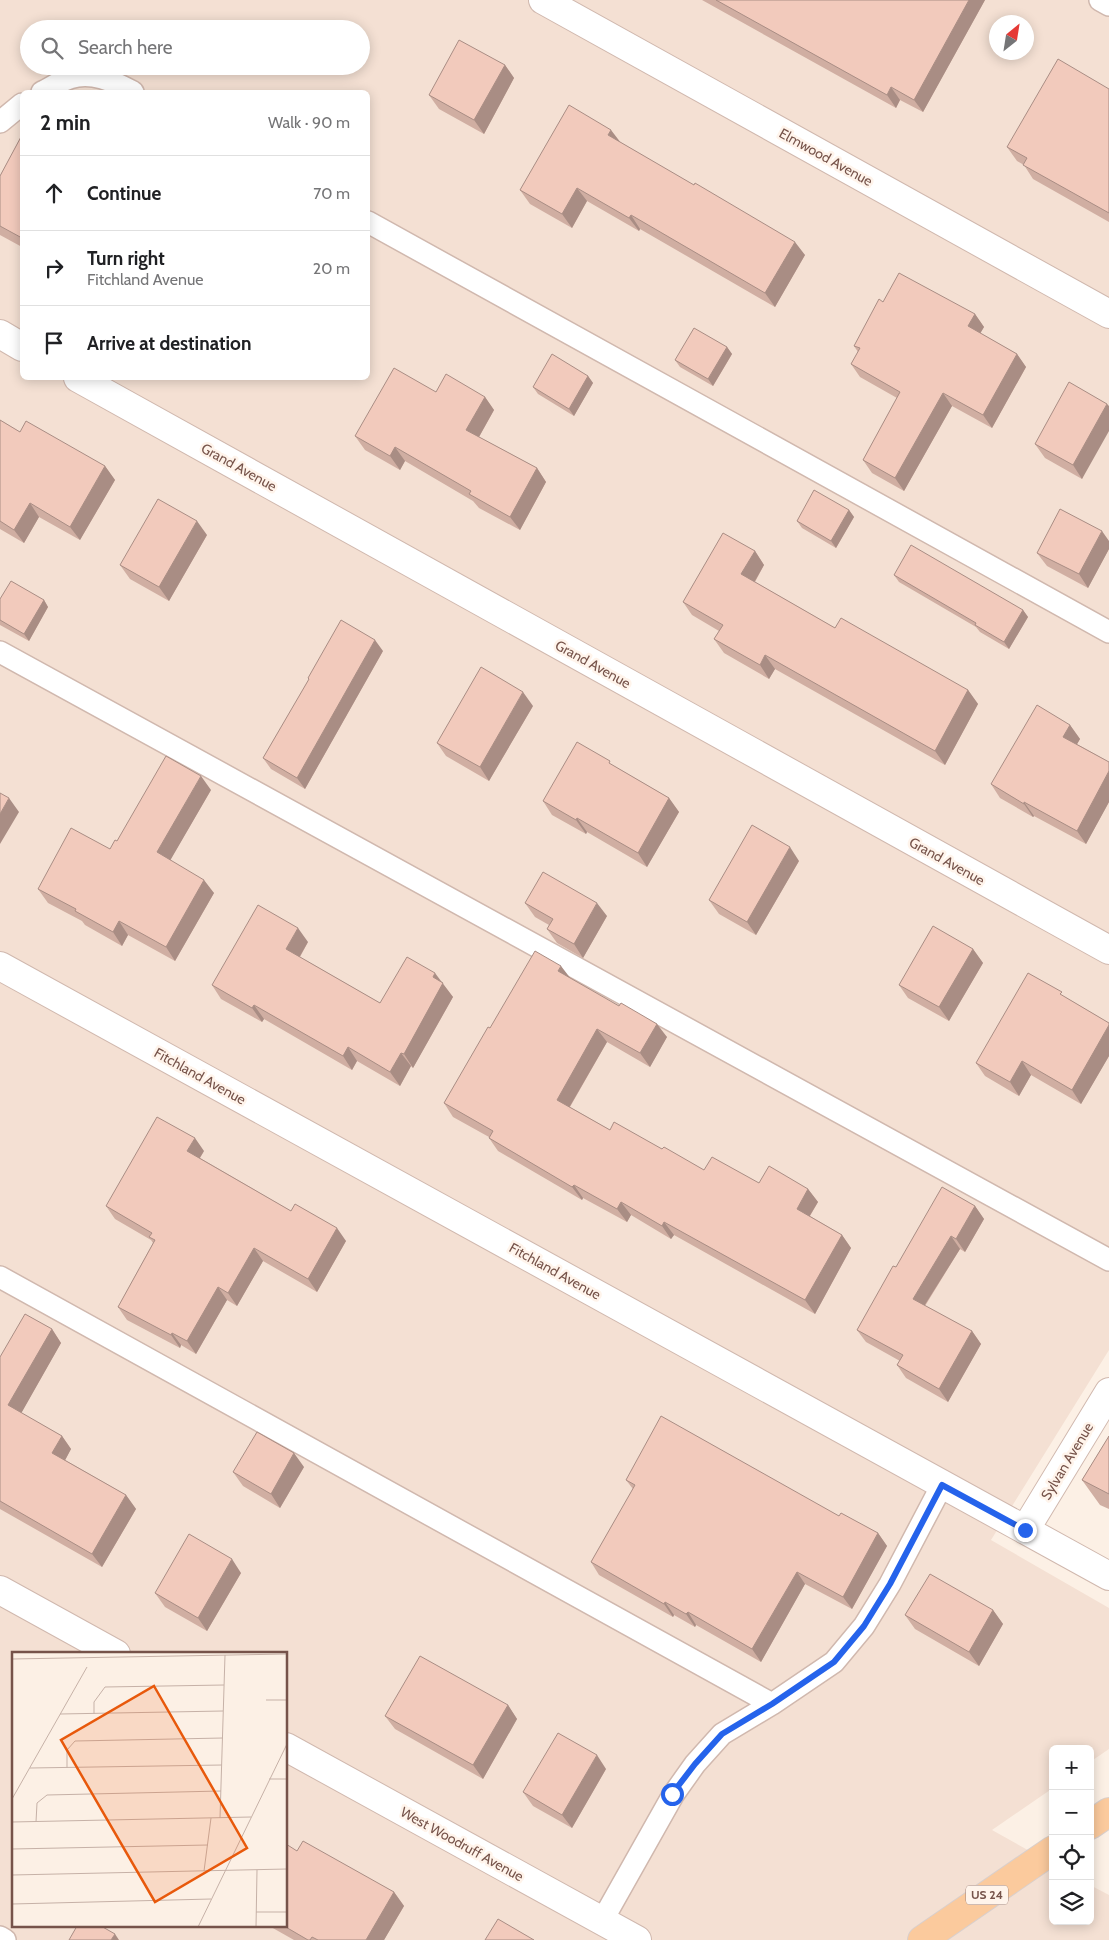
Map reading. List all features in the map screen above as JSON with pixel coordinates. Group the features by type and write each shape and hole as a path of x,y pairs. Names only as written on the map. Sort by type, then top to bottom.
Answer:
{"main road":[{"path":"1094,1822 1109,1812"},
{"name":"US 24","path":"922,1940 1049,1853"}],"street":[{"name":"Elmwood Avenue","path":"543,0 1109,314"},
{"path":"0,334 20,346"},
{"name":"Grand Avenue","path":"82,380 1109,950"},
{"name":"Fitchland Avenue","path":"0,966 1109,1576"},
{"name":"Sylvan Avenue","path":"1025,1530 1109,1392"},
{"path":"0,1590 112,1652"},
{"name":"West Woodruff Avenue","path":"288,1748 637,1940"}],"lane":[{"path":"1100,0 1109,5"},
{"path":"46,90 71,77 92,75 114,82 129,90"},
{"path":"0,122 20,106"},
{"path":"370,223 1109,632"},
{"path":"0,652 1109,1260"},
{"path":"0,1277 772,1704"},
{"path":"602,1920 672,1794 695,1764 722,1734 772,1704 834,1662 864,1626 890,1584 942,1485"},
{"path":"0,1937 5,1940"}],"shaded area":[{"path":"0,0 1109,0 1109,1350 991,1540 1109,1608 1109,1749 1094,1759 1094,1745 1049,1745 1049,1791 992,1830 1049,1862 1049,1925 1094,1925 1094,1887 1109,1895 1109,1940 0,1940"}],"building":[{"path":"716,0 969,0 914,100 891,87 887,95"},
{"path":"459,40 505,65 474,120 429,95"},
{"path":"1058,59 1109,89 1109,213 1023,165 1027,158 1007,147"},
{"path":"569,105 611,130 608,135 694,185 695,183 795,242 765,293 631,215 629,218 577,188 562,214 520,190"},
{"path":"20,139 20,237 0,226 0,176"},
{"path":"899,273 975,314 968,326 1017,354 983,415 943,393 895,478 863,460 900,392 851,364 860,348 854,346 879,299 883,302"},
{"path":"694,328 727,347 708,379 675,360"},
{"path":"552,354 588,376 569,409 533,387"},
{"path":"394,368 436,392 446,374 485,397 466,430 537,468 510,517 469,494 471,491 395,447 390,456 355,436"},
{"path":"1069,382 1107,404 1073,465 1035,444"},
{"path":"0,420 20,432 26,421 105,466 70,527 30,503 14,530 0,521"},
{"path":"814,490 849,510 831,541 797,521"},
{"path":"158,499 197,521 159,587 120,565"},
{"path":"1060,509 1102,531 1079,574 1037,553"},
{"path":"723,533 755,551 741,574 835,628 841,618 968,690 935,751 765,655 760,665 714,639 723,625 683,602"},
{"path":"911,545 1023,610 1004,642 975,625 976,623 894,575"},
{"path":"11,581 44,600 24,634 0,620 0,599"},
{"path":"341,620 375,640 297,778 263,758"},
{"path":"481,667 523,692 480,767 437,743"},
{"path":"1037,705 1070,725 1063,737 1109,762 1109,771 1077,831 1024,802 1024,804 991,784"},
{"path":"577,742 669,798 638,853 543,801"},
{"path":"166,756 201,776 157,852 204,880 166,947 119,921 113,932 75,911 76,909 38,889 71,828 110,849 115,840 117,841"},
{"path":"0,793 9,798 0,814"},
{"path":"752,825 790,847 747,922 709,900"},
{"path":"543,872 597,903 574,944 547,929 553,919 525,903"},
{"path":"258,905 298,928 286,949 380,1003 407,957 435,973 433,977 443,983 404,1054 401,1053 390,1072 348,1047 343,1056 254,1005 252,1008 212,985"},
{"path":"933,926 973,949 939,1007 899,985"},
{"path":"535,951 561,966 558,971 619,1006 621,1003 657,1024 640,1053 597,1029 557,1100 610,1130 614,1122 704,1170 712,1157 759,1183 769,1166 808,1189 797,1209 842,1235 805,1300 664,1222 662,1226 621,1202 617,1209 574,1185 572,1187 489,1138 493,1131 444,1103"},
{"path":"1028,973 1062,992 1060,994 1109,1023 1072,1090 1022,1061 1010,1082 976,1063"},
{"path":"157,1117 195,1138 187,1151 291,1211 295,1204 337,1228 308,1279 254,1248 228,1293 218,1287 187,1341 172,1333 171,1335 118,1307 155,1240 149,1237 152,1233 106,1206"},
{"path":"942,1187 975,1206 956,1239 951,1236 913,1299 972,1331 939,1389 897,1365 903,1355 857,1330 893,1266 896,1267"},
{"path":"25,1314 52,1329 8,1405 62,1436 52,1453 126,1495 92,1554 0,1501 0,1357"},
{"path":"661,1416 839,1516 841,1513 878,1533 843,1597 797,1572 752,1649 688,1612 686,1614 665,1602 664,1604 591,1562 635,1485 626,1480"},
{"path":"257,1432 294,1453 271,1494 233,1472"},
{"path":"1109,1436 1109,1494 1082,1480"},
{"path":"189,1534 232,1559 198,1618 155,1593"},
{"path":"930,1574 993,1610 969,1652 905,1615"},
{"path":"420,1656 508,1705 473,1765 385,1716"},
{"path":"558,1733 597,1755 562,1815 523,1792"},
{"path":"303,1841 394,1892 366,1940 318,1940 312,1937 308,1940 287,1928 288,1845 297,1851"},
{"path":"498,1919 534,1940 485,1940"},
{"path":"76,1928 104,1928 115,1934 111,1940 69,1940"}],"route":[{"path":"672,1794 695,1764 722,1734 772,1704 834,1662 864,1626 890,1584 942,1485 1025,1530"}]}
